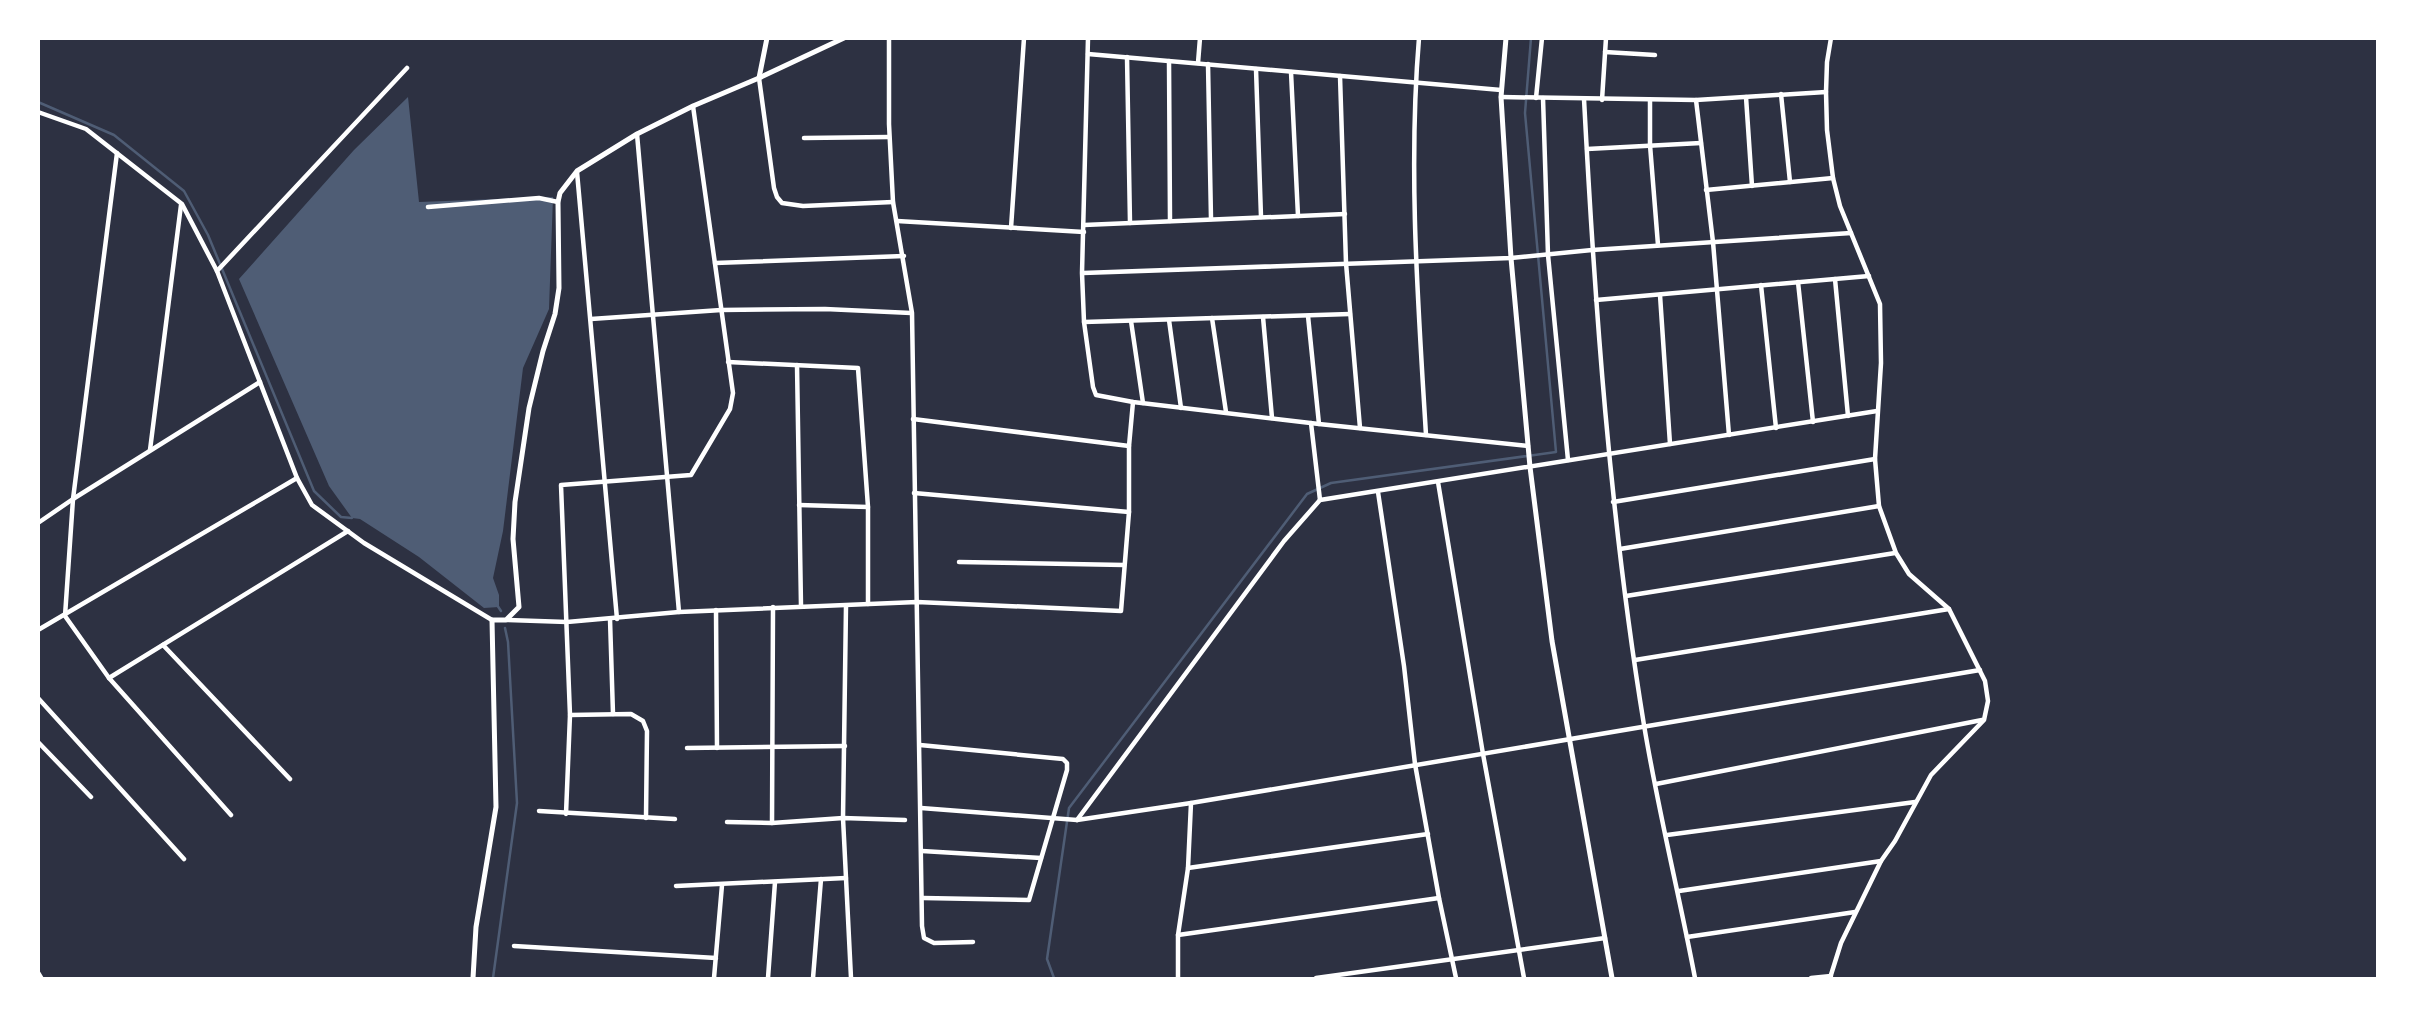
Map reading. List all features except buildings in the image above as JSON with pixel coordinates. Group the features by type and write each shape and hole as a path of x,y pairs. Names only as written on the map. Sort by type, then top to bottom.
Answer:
{"street":[{"path":"767,38 759,78 777,197 782,203 803,206 893,202"},
{"path":"506,620 519,607 513,539 515,502 529,408 555,314 559,288 558,202 561,193 577,171 637,134 844,38"},
{"path":"889,38 889,137 893,202 912,313 924,938 934,943 973,942"},
{"path":"1011,228 1024,38"},
{"path":"1088,38 1082,273 1084,322 1096,395 1181,408 1529,446"},
{"path":"1198,63 1200,38"},
{"path":"1419,38 1415,83 1415,261 1426,435"},
{"path":"1506,38 1501,93 1511,258 1530,467 1552,641 1612,978"},
{"path":"1542,38 1539,98 1548,255 1568,461"},
{"path":"1602,100 1606,38"},
{"path":"1811,978 1831,977 1841,943 1881,861 1931,775 1984,720 1988,701 1985,681 1949,609 1909,574 1895,553 1879,506 1875,459 1881,353 1880,304 1850,233 1833,178 1826,92 1831,38"},
{"path":"1605,52 1655,55"},
{"path":"1088,54 1415,83 1539,98 1696,100 1826,92"},
{"path":"1127,57 1130,223"},
{"path":"1170,61 1170,221"},
{"path":"1208,64 1210,219"},
{"path":"217,271 407,68"},
{"path":"1256,69 1261,217"},
{"path":"1291,72 1298,216"},
{"path":"1340,76 1346,263 1360,428"},
{"path":"1781,94 1790,182"},
{"path":"1746,97 1752,186"},
{"path":"1584,99 1592,250 1614,502 1644,726 1695,978"},
{"path":"1650,100 1650,145 1658,245"},
{"path":"1696,100 1713,242 1729,435"},
{"path":"566,814 570,715 561,485 691,475 730,409 733,393 693,106"},
{"path":"38,112 86,129 182,204 217,271 297,478 312,505 348,531 492,620 567,622 679,612 917,602 1121,611 1129,512 1129,446 1133,402"},
{"path":"637,134 679,612"},
{"path":"804,138 889,137"},
{"path":"1587,149 1701,143"},
{"path":"117,153 73,499 65,616 109,678 230,815"},
{"path":"577,171 617,619"},
{"path":"1706,190 1833,178"},
{"path":"428,207 539,198 558,202"},
{"path":"150,451 182,204"},
{"path":"1084,225 1345,214"},
{"path":"897,221 1084,232"},
{"path":"1082,273 1511,258 1658,245 1850,233"},
{"path":"715,263 904,256"},
{"path":"1596,300 1869,276"},
{"path":"1835,279 1848,416"},
{"path":"1798,282 1813,422"},
{"path":"1761,285 1776,428"},
{"path":"1660,295 1670,444"},
{"path":"591,319 721,310 825,309 912,313"},
{"path":"1084,322 1350,314"},
{"path":"1308,316 1319,424"},
{"path":"1263,317 1272,418"},
{"path":"1212,318 1226,412"},
{"path":"1169,320 1181,408"},
{"path":"1131,321 1143,403"},
{"path":"729,362 858,368 867,507 868,604"},
{"path":"797,365 801,606"},
{"path":"38,523 260,382"},
{"path":"1074,820 1284,541 1320,500 1877,411"},
{"path":"913,419 1129,446"},
{"path":"1311,423 1320,500"},
{"path":"1614,502 1875,459"},
{"path":"38,630 297,478"},
{"path":"1438,482 1483,754 1524,978"},
{"path":"1377,492 1404,666 1415,764 1456,978"},
{"path":"915,493 1129,512"},
{"path":"799,505 867,507"},
{"path":"1620,549 1879,506"},
{"path":"109,678 348,531"},
{"path":"1626,596 1895,553"},
{"path":"959,562 1124,565"},
{"path":"846,606 843,818 851,978"},
{"path":"772,823 773,607"},
{"path":"1635,660 1949,609"},
{"path":"716,610 717,748"},
{"path":"610,619 613,714"},
{"path":"473,978 476,926 496,807 492,620"},
{"path":"163,645 290,779"},
{"path":"921,808 1074,820 1191,803 1980,670"},
{"path":"38,698 184,859"},
{"path":"570,715 631,714 643,721 647,731 646,818"},
{"path":"1656,784 1984,720"},
{"path":"38,742 91,797"},
{"path":"920,745 1063,759 1067,764 1056,819 1029,900 923,898"},
{"path":"687,748 845,746"},
{"path":"1667,835 1915,802"},
{"path":"1178,978 1178,935 1188,868 1191,803"},
{"path":"539,811 675,819"},
{"path":"727,822 772,823 843,818 905,820"},
{"path":"1188,868 1428,834"},
{"path":"922,850 1041,858"},
{"path":"1679,891 1881,861"},
{"path":"676,886 846,878"},
{"path":"813,978 821,879"},
{"path":"768,978 775,882"},
{"path":"714,978 722,885"},
{"path":"1178,935 1439,898"},
{"path":"1687,937 1855,912"},
{"path":"1316,978 1605,938"},
{"path":"514,946 716,958"},
{"path":"38,973 41,978"}],"water":[{"path":"408,97 419,202 553,197 549,309 523,368 503,531 493,578 499,595 499,607 484,608 419,557 360,519 352,518 329,486 239,279 354,150"}],"waterway":[{"path":"1054,978 1047,959 1069,808 1307,494 1331,483 1556,452 1525,113 1531,38"},
{"path":"38,102 114,135 184,191 208,235 314,491 341,517 352,518"},
{"path":"497,605 501,611"},
{"path":"493,978 517,803 505,628"}]}
